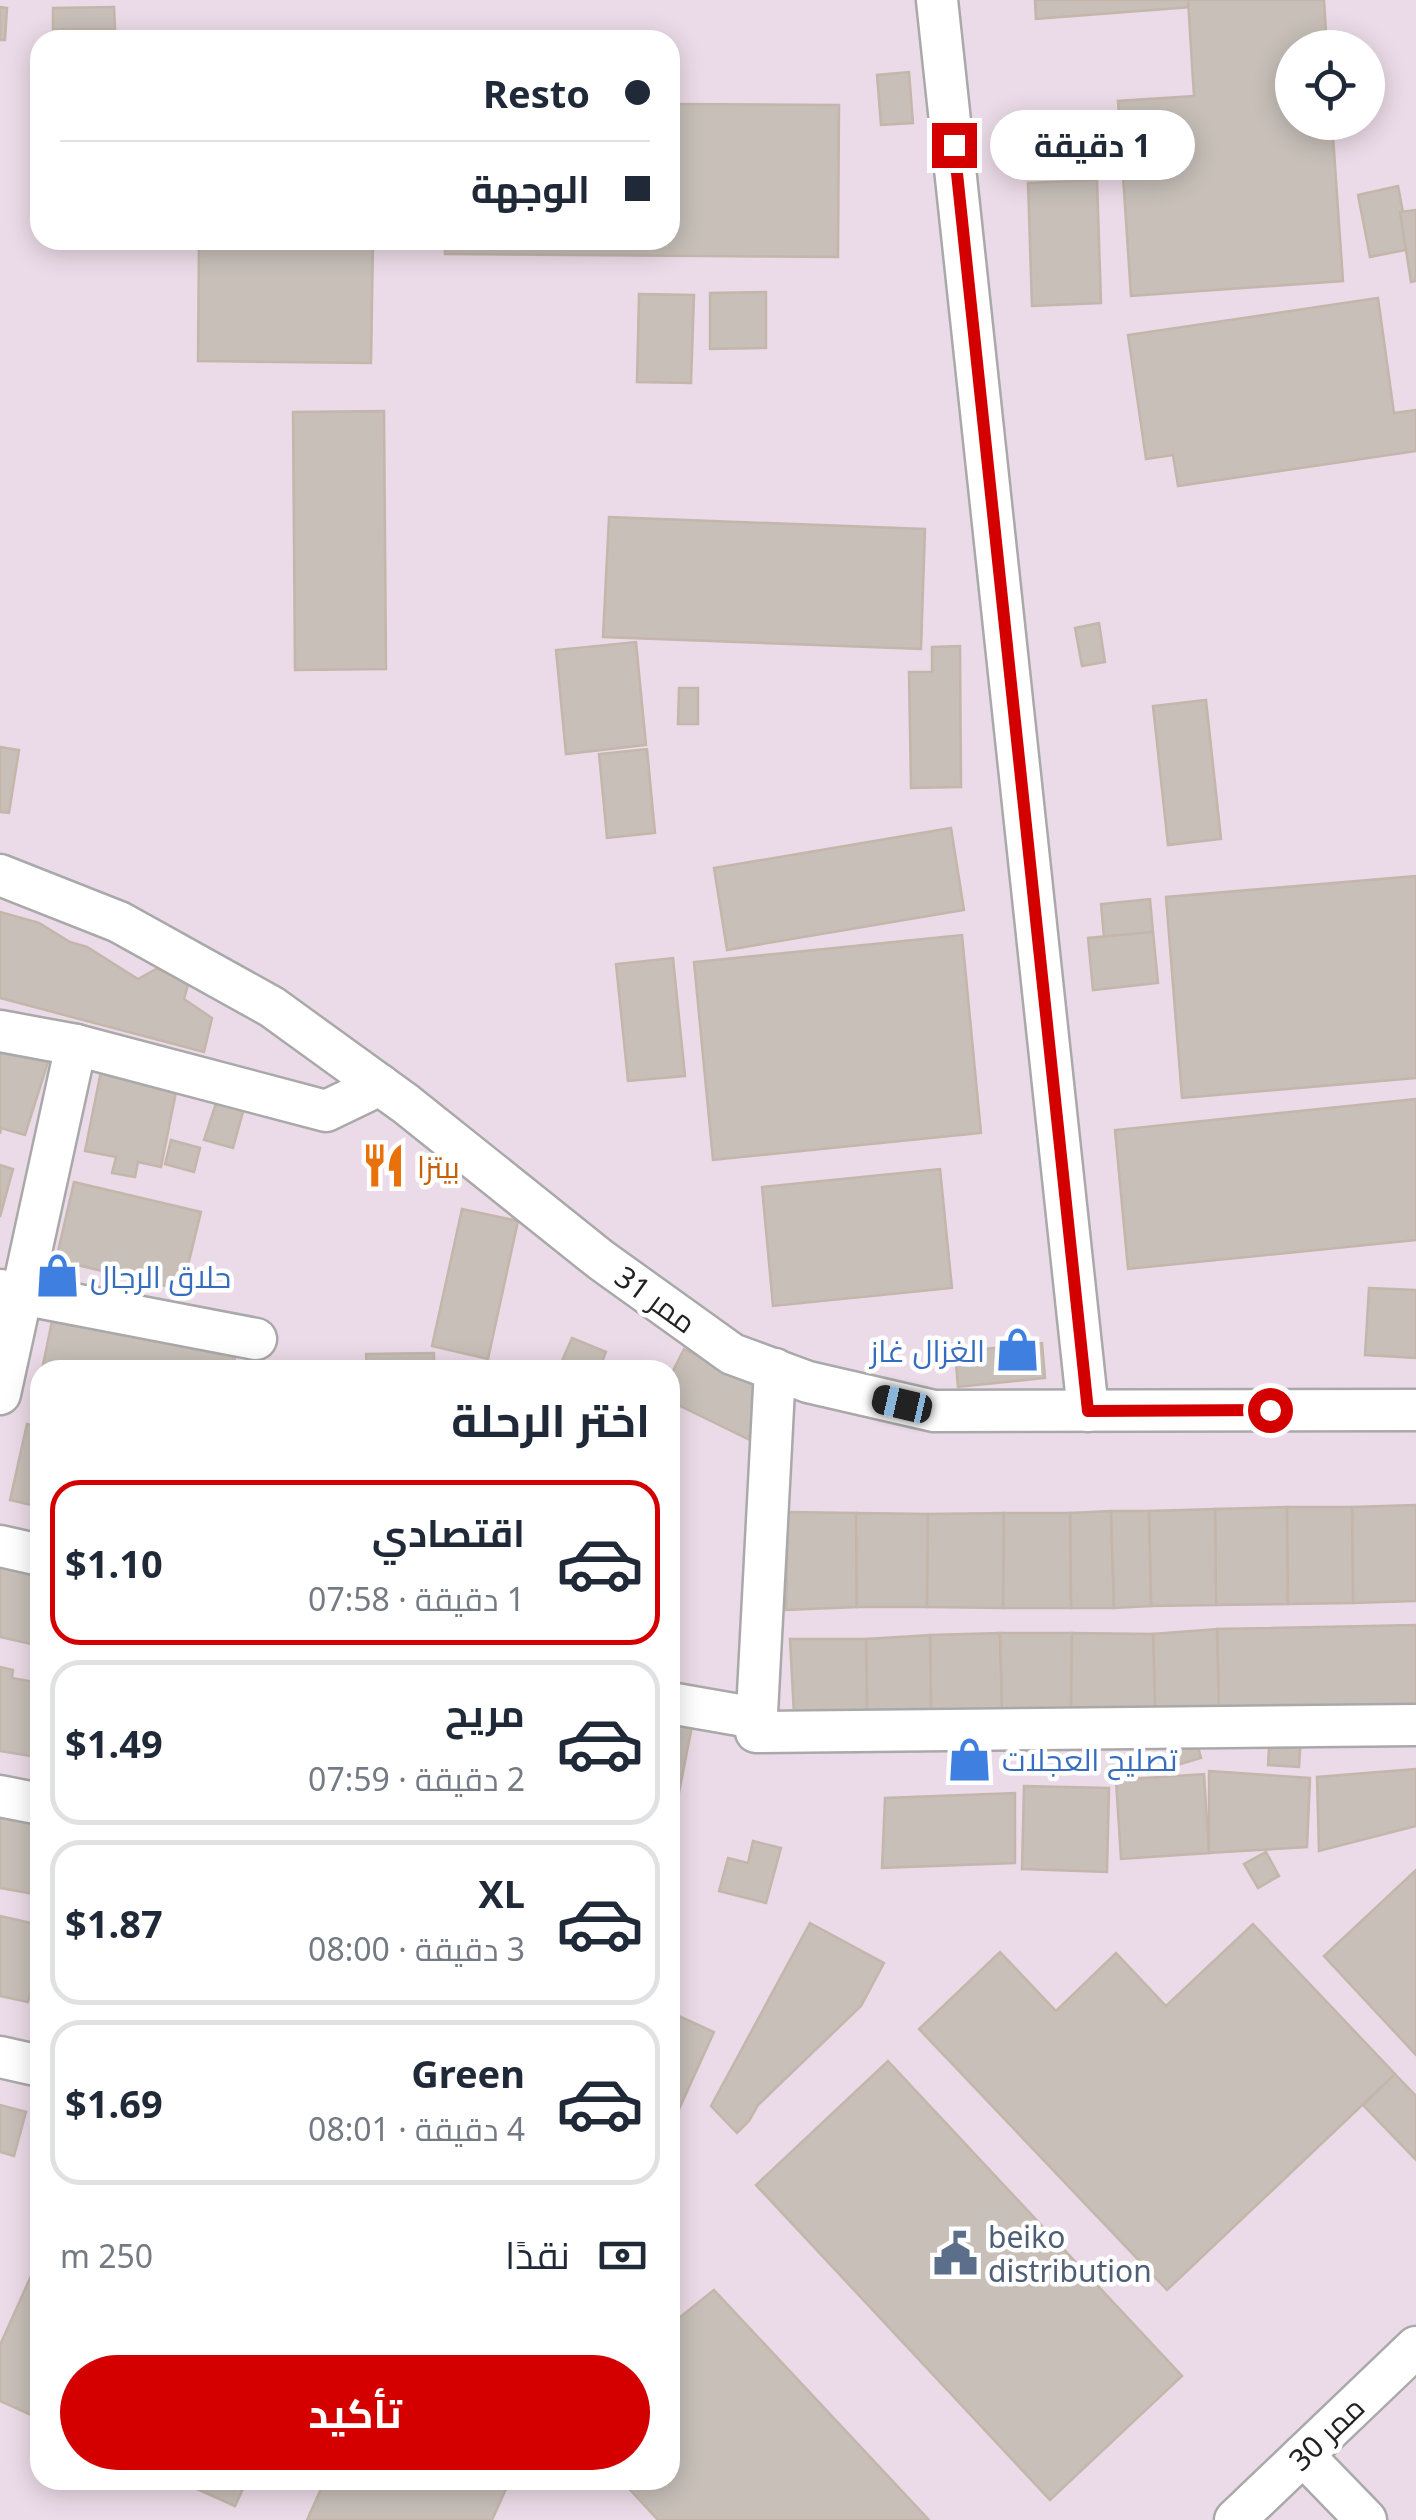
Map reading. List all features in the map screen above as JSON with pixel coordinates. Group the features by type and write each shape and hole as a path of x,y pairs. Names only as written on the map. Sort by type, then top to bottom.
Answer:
{"street":[{"path":"938,0 1088,1411"},
{"name":"ممر 31","path":"0,875 118,922 272,1007 732,1354 808,1382 934,1412 1416,1410"},
{"path":"0,1031 76,1045 326,1112 380,1085"},
{"path":"0,1394 11,1292 76,1045"},
{"path":"11,1292 256,1339"},
{"path":"775,1370 756,1732 1416,1725"},
{"path":"0,1546 30,1553"},
{"path":"680,1705 756,1718"},
{"path":"0,1796 30,1802"},
{"path":"0,2057 30,2064"},
{"name":"ممر 30","path":"1235,2520 1416,2347"},
{"path":"1303,2455 1366,2520"}],"shaded area":[{"path":"0,0 1416,0 1416,2520 0,2520"}],"building":[{"path":"1035,0 1191,0 1191,7 1036,19"},
{"path":"1188,0 1324,0 1326,30 1275,30 1275,140 1333,140 1343,281 1131,296 1118,101 1194,96"},
{"path":"0,7 7,8 5,40 0,40"},
{"path":"114,7 115,29 53,29 53,8"},
{"path":"909,72 913,123 881,125 877,75"},
{"path":"680,104 839,105 838,257 445,254 445,250 680,250"},
{"path":"1097,180 1101,303 1032,306 1028,183"},
{"path":"1398,186 1410,249 1370,257 1358,195"},
{"path":"1416,210 1416,281 1411,282 1400,212"},
{"path":"199,250 373,250 371,363 198,361"},
{"path":"766,292 766,348 710,349 710,293"},
{"path":"639,294 694,295 691,383 637,382"},
{"path":"1378,298 1394,413 1416,410 1416,451 1178,486 1173,455 1146,459 1128,335"},
{"path":"384,411 386,669 295,670 293,412"},
{"path":"609,517 925,529 921,649 603,637"},
{"path":"1099,623 1105,662 1082,666 1075,628"},
{"path":"636,642 646,745 566,754 556,650"},
{"path":"960,646 961,787 911,788 909,672 932,672 932,647"},
{"path":"679,688 698,688 698,724 678,724"},
{"path":"1206,700 1221,839 1168,845 1153,706"},
{"path":"0,747 19,750 9,813 0,812"},
{"path":"647,749 655,833 607,838 599,754"},
{"path":"951,828 964,910 727,950 714,868"},
{"path":"1416,876 1416,1078 1182,1098 1166,897"},
{"path":"1150,899 1153,932 1104,937 1101,904"},
{"path":"0,912 39,923 138,979 156,969 190,978 184,999 212,1018 204,1052 0,998"},
{"path":"1153,932 1158,983 1093,990 1088,938"},
{"path":"962,935 981,1133 713,1160 694,962"},
{"path":"673,958 685,1076 628,1081 616,964"},
{"path":"0,1047 48,1062 25,1135 1,1128 0,1134"},
{"path":"101,1071 177,1087 161,1167 138,1162 135,1177 112,1173 116,1157 85,1151"},
{"path":"1416,1099 1416,1240 1128,1269 1115,1130"},
{"path":"217,1100 244,1108 233,1148 204,1140"},
{"path":"171,1140 200,1148 194,1172 165,1164"},
{"path":"0,1165 13,1169 0,1217"},
{"path":"940,1169 952,1288 773,1306 762,1187"},
{"path":"74,1182 201,1212 182,1290 56,1260"},
{"path":"462,1209 518,1221 488,1359 432,1346"},
{"path":"1369,1288 1416,1290 1416,1358 1365,1355"},
{"path":"52,1321 235,1357 235,1360 44,1360"},
{"path":"572,1338 606,1352 603,1360 562,1360"},
{"path":"1042,1343 1045,1378 958,1387 955,1352"},
{"path":"684,1349 771,1392 748,1439 680,1406 678,1360"},
{"path":"434,1353 434,1360 366,1360 366,1354"},
{"path":"27,1424 30,1425 30,1505 10,1500"},
{"path":"1416,1505 1416,1601 1353,1603 1352,1507"},
{"path":"1287,1507 1288,1604 1216,1605 1215,1509"},
{"path":"1287,1507 1352,1507 1353,1603 1288,1604"},
{"path":"1215,1509 1216,1605 1151,1606 1149,1511"},
{"path":"1111,1511 1114,1608 1071,1608 1070,1513"},
{"path":"1111,1511 1149,1511 1151,1606 1114,1608"},
{"path":"788,1512 856,1513 857,1607 786,1610"},
{"path":"856,1513 928,1514 927,1607 857,1607"},
{"path":"1004,1513 1003,1608 927,1607 928,1514"},
{"path":"1004,1513 1070,1513 1071,1608 1003,1608"},
{"path":"0,1564 30,1568 30,1644 0,1637"},
{"path":"1416,1625 1416,1705 1219,1710 1217,1629"},
{"path":"1217,1629 1219,1710 1155,1708 1153,1634"},
{"path":"1000,1633 1002,1710 931,1711 930,1635"},
{"path":"1000,1633 1072,1633 1071,1710 1002,1710"},
{"path":"1072,1633 1153,1634 1155,1708 1071,1710"},
{"path":"930,1635 931,1711 867,1711 866,1639"},
{"path":"790,1639 866,1639 867,1711 794,1715"},
{"path":"0,1667 13,1670 12,1678 30,1681 30,1756 0,1751"},
{"path":"680,1719 693,1721 680,1787"},
{"path":"1194,1732 1201,1758 1174,1766 1166,1739"},
{"path":"1270,1733 1301,1735 1299,1767 1268,1765"},
{"path":"1416,1769 1416,1826 1319,1851 1317,1777"},
{"path":"1209,1771 1310,1778 1307,1847 1209,1853"},
{"path":"1204,1774 1209,1853 1121,1859 1116,1780"},
{"path":"1024,1786 1109,1788 1107,1872 1022,1869"},
{"path":"1015,1793 1015,1863 882,1868 885,1798"},
{"path":"0,1809 30,1814 30,1893 0,1888"},
{"path":"753,1841 781,1848 766,1903 719,1891 728,1858 748,1863"},
{"path":"1266,1852 1279,1876 1258,1888 1244,1864"},
{"path":"1416,1870 1416,2055 1324,1956"},
{"path":"0,1916 30,1923 30,1993 28,2002 0,1996"},
{"path":"810,1923 884,1963 861,2006 758,2105 737,2133 711,2106"},
{"path":"1253,1924 1395,2074 1167,2290 919,2029 1000,1952 1056,2011 1116,1953 1166,2006"},
{"path":"680,2017 714,2032 680,2107"},
{"path":"888,2061 1182,2376 1050,2500 756,2185"},
{"path":"1395,2074 1416,2096 1416,2160 1363,2105"},
{"path":"0,2105 26,2112 14,2156 0,2152"},
{"path":"30,2278 30,2414 0,2401 0,2345"},
{"path":"714,2290 929,2520 658,2520 630,2490 680,2490 680,2317"},
{"path":"199,2490 242,2490 235,2506"},
{"path":"320,2490 506,2490 492,2520 307,2520"}],"place":[{"name":"بيتزا","path":"384,1166"},
{"name":"حلاق الرجال","path":"57,1276"},
{"name":"الغزال غاز","path":"1018,1350"},
{"name":"تصليح العجلات","path":"969,1759"},
{"name":"beiko distribution","path":"955,2253"}],"route":[{"path":"954,145 1088,1411 1270,1410"}]}
